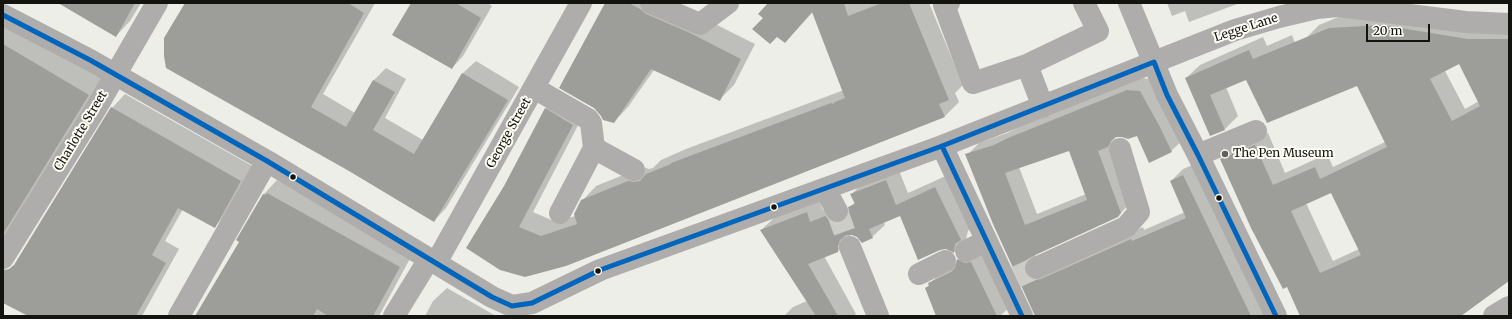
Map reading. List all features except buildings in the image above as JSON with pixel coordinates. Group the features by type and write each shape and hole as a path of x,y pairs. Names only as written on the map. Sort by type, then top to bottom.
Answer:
{"street":[{"name":"Charlotte Street","path":"3,258 95,110 158,3"},
{"name":"George Street","path":"394,316 432,261 534,88 581,3"},
{"path":"651,3 700,24 728,3"},
{"path":"949,3 944,5 973,83 1027,65 1098,31 1084,3"},
{"path":"1129,3 1167,95 1198,155 1276,316"},
{"name":"Legge Lane","path":"3,15 90,60 267,161 492,297 512,306 532,303 600,270 942,146 1288,8 1338,6 1376,7 1466,22 1509,24"},
{"path":"1027,65 1043,107"},
{"path":"534,88 588,119 591,123 594,148 560,213"},
{"path":"1198,155 1256,131"},
{"path":"942,146 986,241 1011,280 1022,316"},
{"path":"594,148 634,170"},
{"path":"1036,268 1126,227 1139,212 1120,149"},
{"path":"188,309 267,161"},
{"path":"825,188 837,211"},
{"path":"966,251 986,241"},
{"path":"850,247 878,316"},
{"path":"919,274 946,261"},
{"path":"1494,316 1509,306"}],"tunnel":[{"path":"837,211 850,247"},
{"path":"1016,277 1036,268"}],"transit line":[{"path":"3,15 90,60 267,161 492,297 512,306 532,303 600,270 942,146 1154,62 1167,95 1198,155 1276,316"},
{"path":"942,146 1022,316"}],"place":[{"name":"The Pen Museum","path":"1225,154"}]}
